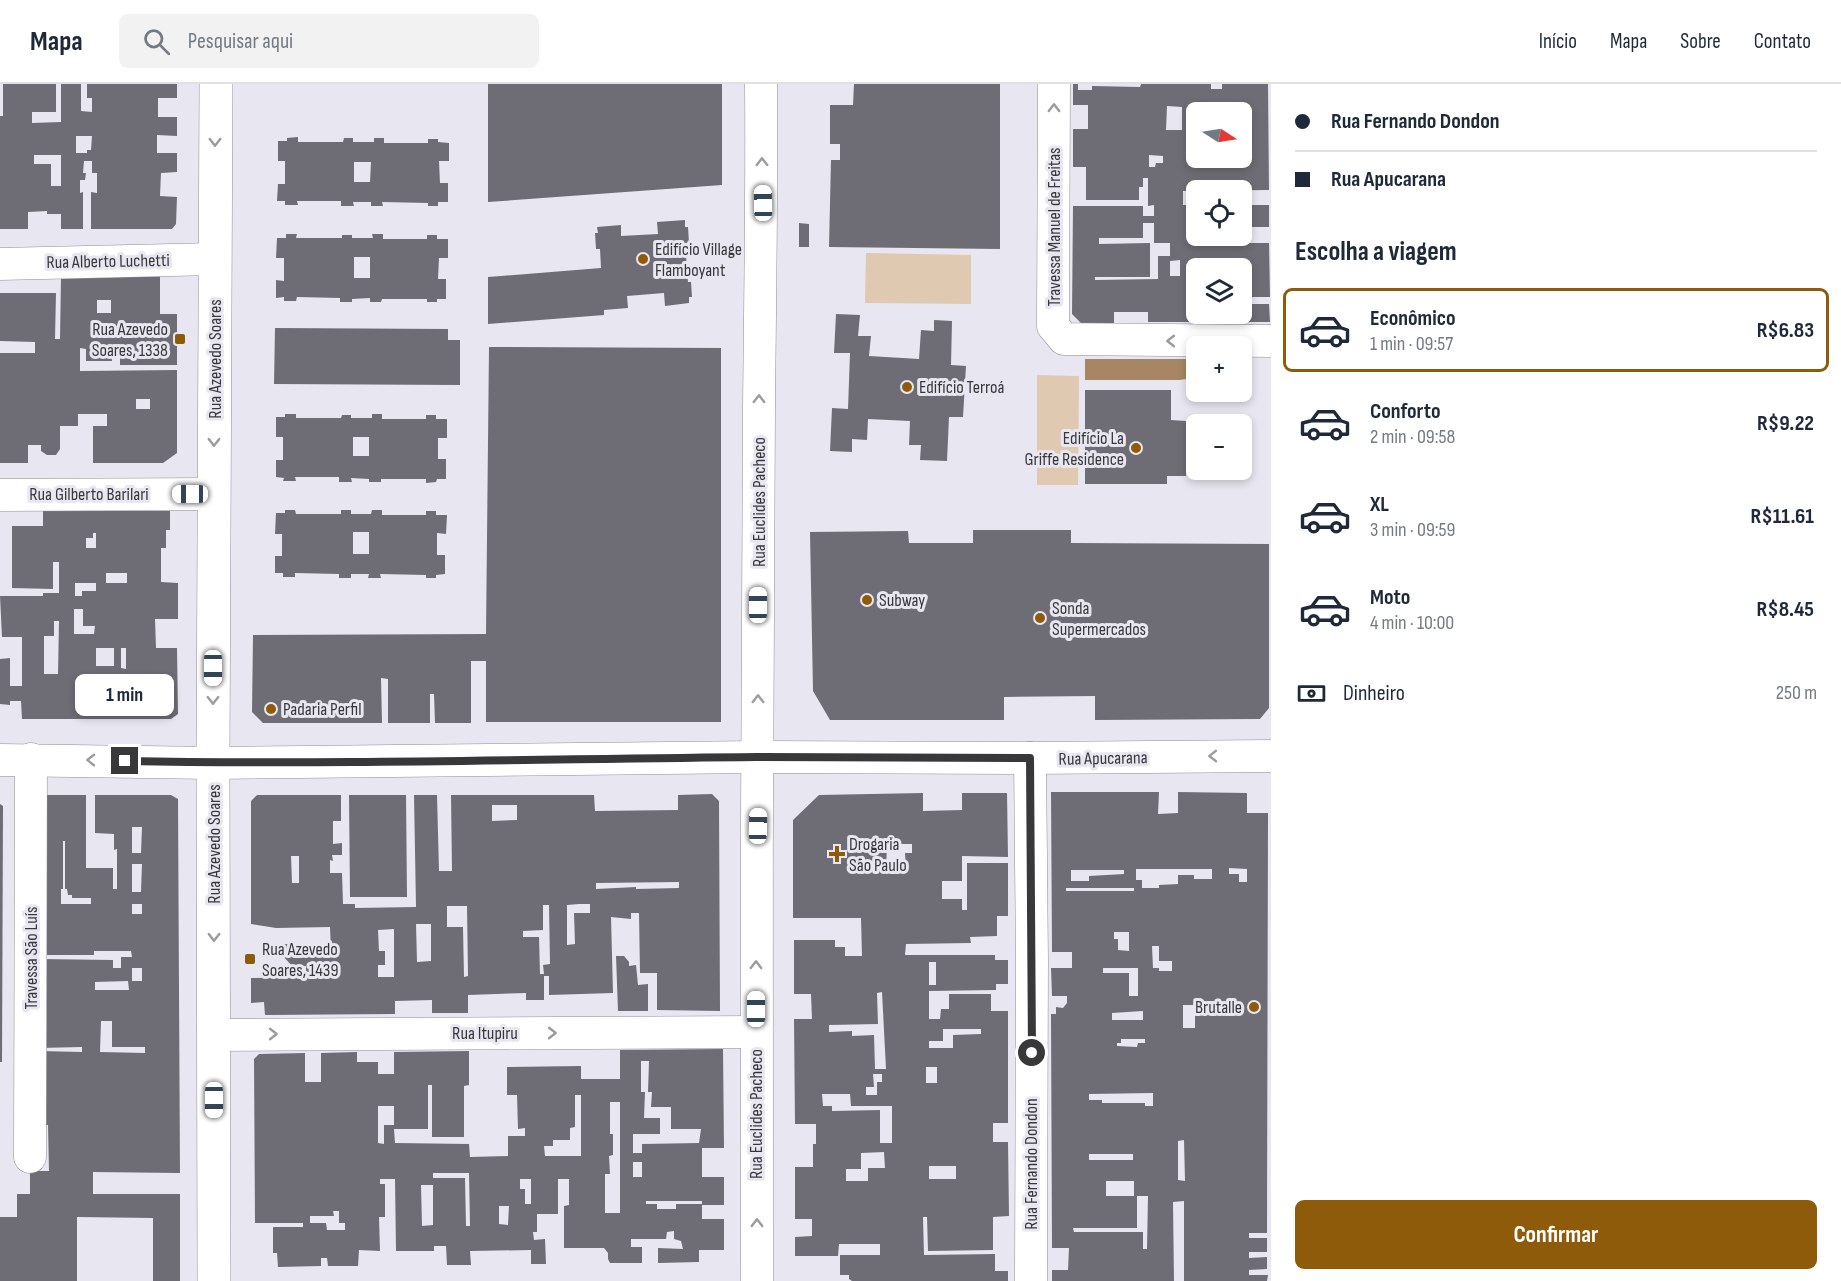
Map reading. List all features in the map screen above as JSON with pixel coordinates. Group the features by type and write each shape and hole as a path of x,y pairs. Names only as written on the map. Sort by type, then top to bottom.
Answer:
{"street":[{"name":"Rua Azevedo Soares","path":"214,1281 213,763 216,84"},
{"name":"Rua Euclides Pacheco","path":"757,1281 759,415 763,203 761,84"},
{"name":"Travessa Manuel de Freitas","path":"1054,84 1053,326 1065,339 1086,341 1271,341"},
{"name":"Rua Alberto Luchetti","path":"0,264 215,259"},
{"name":"Rua Gilberto Barilari","path":"0,495 214,494"},
{"name":"Rua Apucarana","path":"0,760 213,763 758,757 1271,756"},
{"name":"Rua Fernando Dondon","path":"1030,758 1031,1281"},
{"name":"Travessa São Luís","path":"30,1157 31,759"},
{"name":"Rua Itupiru","path":"215,1035 756,1032"}],"shaded area":[{"path":"866,253 971,255 971,304 865,303"},
{"path":"1085,359 1186,359 1186,379 1085,380"},
{"path":"1037,375 1079,376 1078,485 1037,485"}],"building":[{"path":"3,84 56,84 56,112 32,112 32,123 61,122 61,84 81,84 81,111 92,112 92,98 87,98 87,84 177,84 177,98 158,98 158,117 177,117 177,136 157,135 157,153 177,153 177,172 161,173 160,196 177,197 176,224 172,229 91,229 91,192 97,193 97,173 92,173 92,161 84,161 85,180 80,180 80,193 83,192 83,229 61,229 61,214 47,214 47,211 28,212 28,229 0,229 0,116 3,116","holes":["76,136 92,136 91,150 87,150 87,153 76,153","34,155 61,155 61,186 51,186 51,164 34,164"]},
{"path":"488,84 722,84 722,185 488,202"},
{"path":"854,84 1000,84 1000,249 829,247 831,160 840,160 840,144 830,144 830,105 853,105"},
{"path":"1073,84 1078,84 1078,90 1092,90 1092,86 1140,87 1141,84 1211,84 1211,89 1222,89 1222,84 1268,84 1269,190 1252,190 1252,180 1186,180 1183,205 1186,205 1186,246 1252,246 1252,243 1269,243 1270,297 1252,297 1252,258 1186,258 1186,322 1148,322 1148,312 1114,312 1114,323 1081,323 1072,314 1073,206 1143,206 1143,216 1154,216 1154,205 1148,206 1148,178 1143,178 1143,187 1139,187 1139,200 1086,200 1086,167 1073,167 1073,129 1088,129 1088,105 1073,105","holes":["1167,106 1182,107 1182,130 1166,130","1149,155 1163,156 1163,163 1156,163 1155,167 1149,167","1143,223 1154,223 1154,243 1170,243 1170,256 1158,256 1158,279 1095,280 1095,277 1150,277 1150,243 1099,244 1099,238 1143,238","1180,260 1180,276 1170,276 1170,261"]},
{"path":"298,137 298,142 343,142 344,138 353,138 353,142 374,142 374,138 384,138 384,143 428,143 428,139 438,139 438,142 449,143 449,161 439,161 440,183 448,183 448,202 438,202 438,206 428,206 428,203 382,202 383,206 371,206 371,202 353,202 354,206 341,206 341,201 297,201 298,205 285,205 285,201 277,201 278,184 285,184 285,161 278,161 278,141 287,141 287,138","holes":["354,162 371,162 370,182 354,182"]},
{"path":"1252,205 1269,205 1269,227 1252,227"},
{"path":"685,220 689,243 685,243 688,282 691,282 692,297 689,297 689,303 665,306 664,293 627,296 628,308 604,310 604,315 488,324 488,277 601,268 600,249 596,249 597,227 621,225 621,236 658,234 657,222"},
{"path":"799,223 809,224 809,247 799,247"},
{"path":"286,234 297,234 296,238 342,238 342,235 352,235 352,238 373,238 372,234 383,234 383,239 427,239 427,235 437,235 437,239 448,239 448,258 439,258 438,279 446,279 446,299 437,299 437,302 427,302 427,299 382,299 381,302 370,302 370,298 340,302 340,298 297,297 296,301 284,301 284,297 276,298 276,280 284,281 284,258 276,258 277,238 286,238","holes":["354,257 370,257 370,278 354,278"]},
{"path":"160,276 160,314 177,314 177,365 120,365 120,352 111,352 112,361 86,361 86,349 80,348 80,371 177,370 177,453 163,463 93,463 93,426 107,426 107,414 78,414 78,426 60,426 60,449 56,455 47,455 41,451 41,445 28,445 28,463 0,463 0,353 35,353 35,342 0,341 0,293 56,293 55,339 60,339 61,277","holes":["97,300 111,300 111,313 97,313","136,399 150,399 150,409 136,409"]},
{"path":"1252,304 1269,304 1270,322 1252,322"},
{"name":"Edifício Terroá","path":"836,314 860,315 858,336 871,336 869,356 919,359 921,330 934,331 934,320 952,321 951,365 966,366 963,417 949,417 947,461 920,460 921,445 909,445 910,421 868,419 867,440 852,439 852,452 830,451 832,408 848,409 850,353 834,353"},
{"path":"275,328 448,329 448,340 460,340 460,385 274,384"},
{"path":"489,347 721,348 721,722 486,722 486,661 471,661 471,723 435,723 434,694 430,694 430,723 388,723 388,679 381,678 382,723 263,723 252,712 253,635 486,634"},
{"name":"Edifício La Griffe Residence","path":"1085,390 1171,390 1171,420 1186,421 1186,476 1167,476 1167,484 1085,484"},
{"path":"285,414 296,414 296,418 341,418 342,415 351,415 351,418 372,418 372,414 382,414 382,419 426,419 426,415 436,415 436,419 447,419 447,438 438,438 438,459 446,459 446,479 426,483 426,479 381,479 381,482 369,482 369,479 351,478 352,482 339,482 339,477 295,477 296,481 283,481 284,478 276,477 276,460 283,460 283,437 276,437 276,417 285,417","holes":["353,437 369,437 369,456 353,456"]},
{"path":"285,510 295,510 296,514 341,514 341,510 351,510 351,514 371,514 372,510 382,510 382,515 426,515 426,511 436,511 436,515 447,515 446,534 437,533 437,555 445,555 445,574 436,575 436,578 426,578 426,575 380,574 381,578 368,578 369,574 351,574 351,578 339,578 339,574 295,573 295,577 283,577 283,573 275,573 275,556 282,556 282,534 275,534 276,513 285,513","holes":["353,532 369,532 369,554 353,554"]},
{"path":"43,511 170,511 170,530 166,530 166,548 161,548 161,582 178,583 178,619 155,619 156,648 177,648 178,714 171,719 22,719 21,701 10,701 10,705 0,704 0,659 10,658 10,686 22,686 22,637 2,637 0,596 43,596 43,593 59,593 59,562 53,562 53,589 12,588 12,526 43,526","holes":["93,533 96,533 96,548 86,548 86,538 93,538","106,573 127,573 127,583 106,583","75,583 96,583 96,591 82,591 82,596 75,596","74,609 83,609 83,626 95,626 94,634 74,634","54,621 59,621 58,674 44,674 44,636 54,636","96,648 114,648 114,666 96,666","121,648 126,648 126,669 121,668"]},
{"name":"Sonda Supermercados","path":"973,530 1071,530 1071,543 1269,544 1269,708 1260,719 1095,720 1095,696 1004,697 1004,720 830,720 813,691 810,532 908,531 909,543 973,543"},
{"path":"1051,792 1159,792 1158,814 1178,813 1178,792 1247,793 1247,813 1268,813 1267,1233 1249,1233 1249,1238 1267,1238 1267,1252 1249,1252 1249,1258 1267,1257 1267,1269 1249,1270 1249,1275 1268,1275 1267,1281 1184,1281 1184,1201 1173,1202 1174,1281 1052,1281 1052,1270 1068,1270 1069,1248 1052,1248 1051,1014 1056,1014 1056,1007 1063,1008 1067,1003 1067,996 1052,996 1051,968 1072,968 1072,952 1052,952","holes":["1229,868 1247,869 1247,882 1239,882 1239,874 1229,874","1136,869 1212,869 1212,879 1194,879 1194,875 1178,875 1178,884 1159,885 1159,888 1142,888 1142,880 1136,880","1071,870 1124,870 1124,874 1089,876 1089,881 1071,881","1066,888 1134,888 1134,891 1066,891","1114,932 1129,932 1129,951 1118,950 1118,939 1114,939","1152,946 1159,946 1159,961 1172,961 1172,971 1159,971 1159,968 1153,968","1103,968 1138,968 1138,996 1129,996 1129,973 1103,973","1183,1005 1195,1005 1195,1028 1183,1028","1143,1011 1143,1020 1112,1020 1112,1013","1121,1039 1145,1039 1145,1043 1138,1043 1137,1047 1117,1046 1117,1043 1121,1043","1153,1093 1153,1106 1145,1106 1145,1103 1102,1103 1102,1100 1089,1100 1089,1094","1184,1140 1185,1181 1178,1180 1178,1141","1089,1154 1133,1154 1133,1160 1089,1160","1106,1181 1134,1181 1134,1196 1106,1196","1137,1196 1148,1196 1147,1249 1143,1249 1143,1232 1074,1232 1073,1228 1137,1228"]},
{"path":"923,793 923,811 962,810 962,793 1007,793 1008,857 962,856 962,881 942,881 942,899 962,899 962,910 967,910 967,863 1008,863 1008,916 997,916 997,936 970,937 971,943 906,944 905,955 995,955 995,960 1008,960 1008,984 996,984 996,990 929,991 929,1019 940,1019 941,1009 949,1009 949,994 991,994 991,1011 1008,1011 1008,1123 993,1123 993,1142 1008,1142 1009,1216 993,1217 993,1250 928,1251 927,1217 923,1217 924,1255 995,1254 995,1271 1008,1271 1008,1281 852,1281 849,1275 840,1275 840,1255 880,1255 880,1244 839,1244 838,1256 795,1256 795,1237 812,1236 812,1219 795,1219 795,1167 813,1167 816,1124 795,1124 794,1019 812,1019 811,994 794,994 794,940 835,940 835,947 845,947 845,956 862,956 861,918 793,918 793,820 819,795","holes":["887,844 912,844 912,853 905,853 906,870 886,870","929,962 936,962 936,985 929,985","882,992 886,1069 875,1069 874,1035 852,1036 852,1031 829,1032 829,1025 878,1024 877,993","943,1029 981,1029 981,1034 953,1035 953,1048 929,1048 929,1041 943,1041","926,1067 937,1067 937,1083 926,1083","873,1074 882,1074 882,1082 877,1082 877,1095 866,1095 866,1087 874,1087","822,1094 850,1094 851,1106 892,1106 892,1143 880,1143 880,1110 832,1111 832,1106 823,1106","884,1152 885,1168 868,1168 868,1181 846,1181 846,1169 861,1169 861,1153","929,1166 956,1166 956,1179 929,1179"]},
{"path":"712,794 719,801 720,1011 657,1010 657,973 640,973 639,913 631,913 631,919 611,917 613,993 549,995 549,976 544,976 544,1000 526,1000 526,993 468,995 468,1013 432,1013 432,1000 395,1001 395,1014 265,1015 264,1002 251,1003 251,978 306,977 306,966 293,967 282,955 282,944 310,944 310,952 331,951 330,927 276,928 251,924 251,801 257,795 341,795 341,821 333,821 333,844 342,843 342,855 332,855 330,873 342,873 343,904 355,904 355,908 416,907 414,795 437,795 439,871 452,871 451,795 594,795 595,811 678,810 678,795","holes":["492,805 517,805 517,820 492,821","291,856 299,856 299,883 292,883","679,882 679,888 596,889 596,883","590,904 590,913 574,913 575,944 567,945 567,905","543,905 549,905 550,964 543,965 544,974 540,974 539,937 523,937 523,931 543,930","447,906 467,906 468,976 464,977 463,927 447,927","416,924 431,924 431,961 417,962","394,929 394,977 378,977 378,965 385,965 385,951 379,951 378,930"]},
{"path":"41,795 86,795 86,868 113,868 113,889 117,889 117,849 114,850 114,834 95,833 95,795 171,795 178,799 180,1173 93,1172 93,1194 180,1194 180,1281 153,1281 153,1218 77,1217 77,1281 0,1281 0,1217 17,1217 17,1194 30,1194 30,1171 49,1171 48,1125 39,1125 39,1051 82,1052 82,1047 39,1048 39,959 113,960 113,968 121,968 121,957 132,957 131,951 94,951 94,955 39,955","holes":["132,827 142,827 141,853 132,853","63,841 65,841 65,889 68,895 72,895 72,898 91,898 91,904 61,904 61,889 63,889","132,864 142,864 141,892 132,892","132,904 142,904 142,914 132,914","132,968 142,968 142,981 132,981","128,981 129,990 95,990 95,982","101,1021 112,1021 112,1047 145,1047 145,1053 100,1052"]},
{"path":"349,795 406,795 407,897 350,897"},
{"path":"0,804 3,806 2,1062 0,1062"},
{"path":"616,956 624,956 629,966 636,965 638,985 648,984 648,1011 618,1011"},
{"path":"723,1049 724,1148 702,1148 702,1177 724,1177 724,1205 702,1205 702,1219 724,1219 724,1250 699,1250 699,1262 658,1263 658,1248 683,1249 681,1241 674,1239 674,1231 667,1232 666,1239 631,1239 631,1247 642,1247 642,1263 610,1263 608,1253 604,1248 564,1248 564,1206 569,1205 569,1179 558,1179 558,1214 537,1214 537,1232 533,1232 534,1240 545,1239 546,1264 531,1264 531,1250 470,1251 471,1265 447,1265 446,1246 434,1246 434,1251 396,1251 395,1179 380,1179 380,1184 385,1184 385,1217 379,1217 380,1251 359,1250 358,1266 328,1266 327,1258 321,1258 321,1266 278,1267 277,1253 273,1253 273,1227 303,1227 303,1223 255,1223 254,1059 259,1054 305,1053 305,1082 321,1082 321,1053 357,1052 357,1062 378,1062 378,1074 394,1074 394,1052 469,1051 469,1085 464,1086 464,1137 432,1137 432,1085 428,1085 428,1129 394,1129 395,1143 469,1144 470,1157 508,1156 508,1136 525,1136 525,1128 518,1129 517,1095 507,1095 507,1067 581,1066 581,1079 620,1079 620,1050","holes":["641,1061 649,1061 648,1092 652,1092 651,1107 671,1107 671,1129 701,1129 699,1143 642,1144 642,1153 633,1153 633,1134 660,1134 660,1118 644,1118 645,1092 641,1092","575,1095 581,1095 581,1156 545,1156 544,1146 553,1146 553,1140 570,1140 570,1128 575,1127","610,1102 620,1102 620,1213 605,1213 605,1174 610,1174 609,1156 613,1155 613,1134 610,1134","378,1106 394,1106 394,1125 384,1125 384,1144 378,1143","633,1162 642,1162 642,1177 633,1177","433,1173 469,1173 470,1226 466,1226 465,1178 433,1178","520,1179 531,1179 531,1204 525,1204 525,1189 520,1189","421,1185 433,1185 433,1225 422,1226","646,1201 702,1201 702,1204 676,1204 676,1209 657,1209 657,1204 646,1204","499,1206 509,1206 508,1225 499,1224","333,1211 339,1211 339,1223 345,1223 345,1230 327,1230 326,1223 310,1223 310,1216 334,1216"]}],"place":[{"name":"Edifício Village Flamboyant","path":"643,259"},
{"name":"Rua Azevedo Soares, 1338","path":"180,339"},
{"name":"Edifício Terroá","path":"907,387"},
{"name":"Edifício La Griffe Residence","path":"1136,448"},
{"name":"Subway","path":"867,600"},
{"name":"Sonda Supermercados","path":"1040,618"},
{"name":"Padaria Perfil","path":"271,709"},
{"name":"Drogaria São Paulo","path":"837,854"},
{"name":"Rua Azevedo Soares, 1439","path":"250,959"},
{"name":"Brutalle","path":"1254,1007"}],"route":[{"path":"125,761 213,763 758,757 1030,758 1032,1053"}]}
